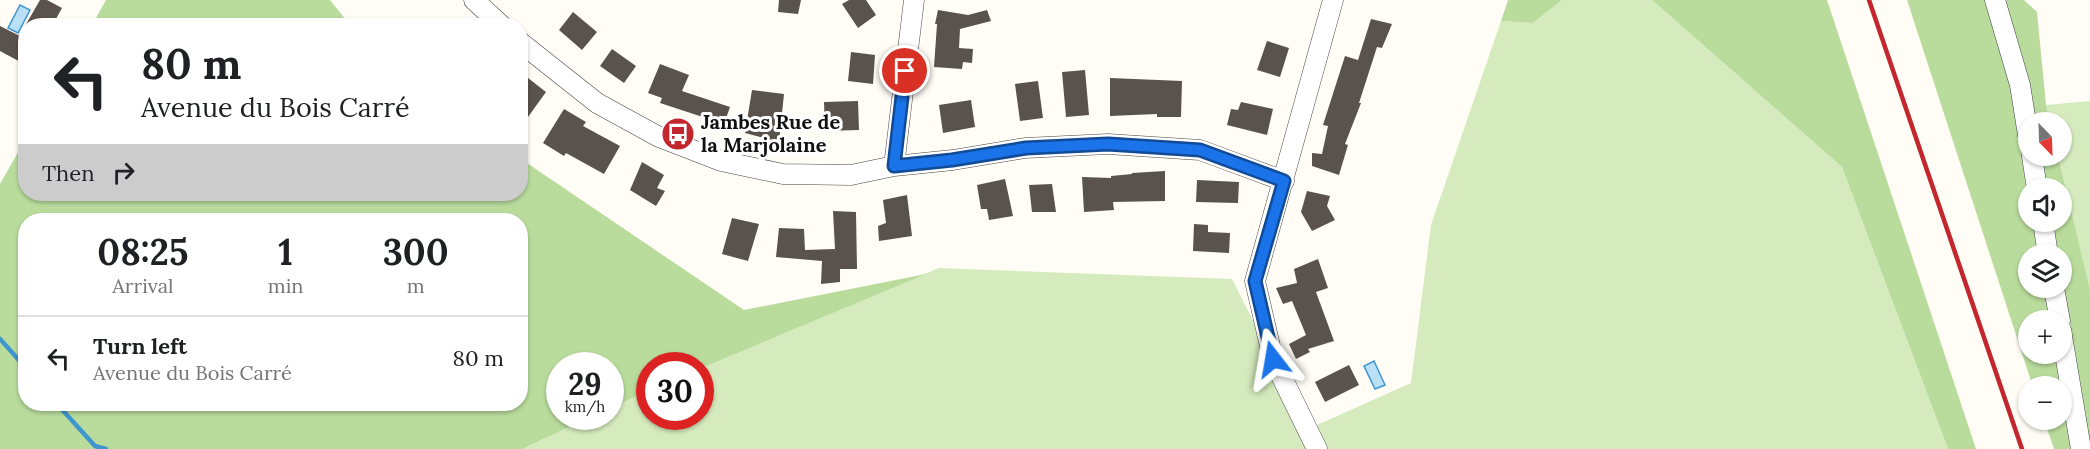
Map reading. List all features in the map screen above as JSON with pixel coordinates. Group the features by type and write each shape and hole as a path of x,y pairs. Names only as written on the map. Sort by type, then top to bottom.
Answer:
{"street":[{"path":"474,0 493,18"},
{"path":"894,166 914,0"},
{"path":"1317,449 1273,359 1255,281 1333,0"},
{"path":"1995,0 2020,84 2024,112"},
{"path":"528,48 597,103 658,137 721,161 783,174 851,175 894,166 952,160 1026,148 1108,144 1200,150 1284,181"},
{"path":"2067,364 2081,449"}],"green space":[{"path":"106,0 330,0 344,18 96,18"},
{"path":"1508,0 1562,0 1533,23 1501,21"},
{"path":"1562,0 1652,0 1842,167 1948,449 522,449 563,430 624,430 624,402 636,396 636,430 714,430 714,361 939,268 1232,279 1308,429 1411,383 1431,225 1501,21 1533,23"},
{"path":"1652,0 1827,0 1976,449 1948,449 1842,167"},
{"path":"1907,0 2024,0 2037,12 2048,112 2018,112 2018,166 2060,166 2063,178 2018,178 2018,232 2072,232 2072,214 2090,289 2090,449 2054,449 2047,430 2072,430 2072,376 2029,376 2026,364 2072,364 2072,310 2018,310 2018,341"},
{"path":"2090,101 2090,289 2072,214 2072,178 2063,178 2060,166 2072,166 2072,112 2048,112 2046,105"},
{"path":"18,152 18,201 528,201 528,164 744,310 926,274 714,363 714,352 636,352 636,396 624,402 624,352 546,352 546,430 563,430 522,449 0,449 0,184"}],"water":[{"path":"20,5 30,10 26,18 18,18 18,33 8,28"},
{"path":"1374,361 1385,385 1375,389 1364,366"}],"building":[{"path":"40,0 47,0 62,8 56,18 30,18"},
{"path":"779,0 801,0 798,14 778,12"},
{"path":"849,0 866,0 876,15 858,28 842,4"},
{"path":"938,10 968,15 987,10 991,21 960,29 959,48 973,49 972,63 963,62 962,69 934,67 937,24 935,24"},
{"path":"573,12 597,32 582,50 559,30"},
{"path":"1371,19 1392,24 1382,48 1377,47 1359,103 1361,103 1345,144 1348,145 1339,175 1312,166 1312,153 1322,154 1328,126 1323,125 1345,56 1358,60"},
{"path":"0,26 18,35 18,61 0,51"},
{"path":"1267,41 1289,48 1280,77 1257,70"},
{"path":"612,49 636,66 624,83 600,66"},
{"path":"851,52 875,55 873,84 848,81"},
{"path":"660,64 689,75 682,91 730,107 724,124 660,103 662,98 648,93"},
{"path":"1085,70 1089,115 1066,117 1062,72"},
{"path":"528,78 546,92 528,117"},
{"path":"1110,78 1182,81 1181,117 1157,117 1157,114 1110,116"},
{"path":"1038,81 1043,118 1020,121 1015,84"},
{"path":"752,90 784,94 779,142 745,133"},
{"path":"971,100 975,127 943,133 939,105"},
{"path":"858,101 859,130 825,131 824,102"},
{"path":"1241,102 1273,109 1267,135 1227,125 1231,109 1238,110"},
{"path":"564,109 586,122 583,126 620,146 604,174 566,153 564,156 543,143"},
{"path":"642,162 664,175 657,188 665,191 656,206 630,190"},
{"path":"1165,171 1165,201 1113,202 1114,210 1084,212 1082,177 1111,178 1111,176 1132,173"},
{"path":"1005,179 1013,216 989,220 987,209 981,209 977,185"},
{"path":"1197,180 1239,182 1238,203 1196,202"},
{"path":"1052,184 1056,212 1032,212 1029,185"},
{"path":"1307,191 1330,196 1327,206 1335,220 1312,231 1301,212"},
{"path":"907,195 912,236 879,241 878,226 886,223 883,200"},
{"path":"833,211 856,212 857,269 840,269 840,282 821,284 822,261 776,257 779,228 804,229 805,250 835,249"},
{"path":"732,218 759,224 748,261 722,254"},
{"path":"1194,224 1208,225 1208,232 1230,233 1229,253 1193,251"},
{"path":"1318,259 1328,288 1316,292 1334,341 1308,349 1310,352 1296,359 1289,344 1306,335 1292,301 1283,304 1276,288 1297,283 1294,269"},
{"path":"1349,365 1359,385 1325,402 1315,382"}],"waterway":[{"path":"0,339 18,359"},
{"path":"63,411 95,446 106,449"}],"railway":[{"path":"1869,0 2022,449"}],"place":[{"name":"Jambes Rue de la Marjolaine","path":"678,134"}],"route":[{"path":"905,71 894,166 952,160 1026,148 1108,144 1200,150 1284,181 1255,281 1273,359"}]}
